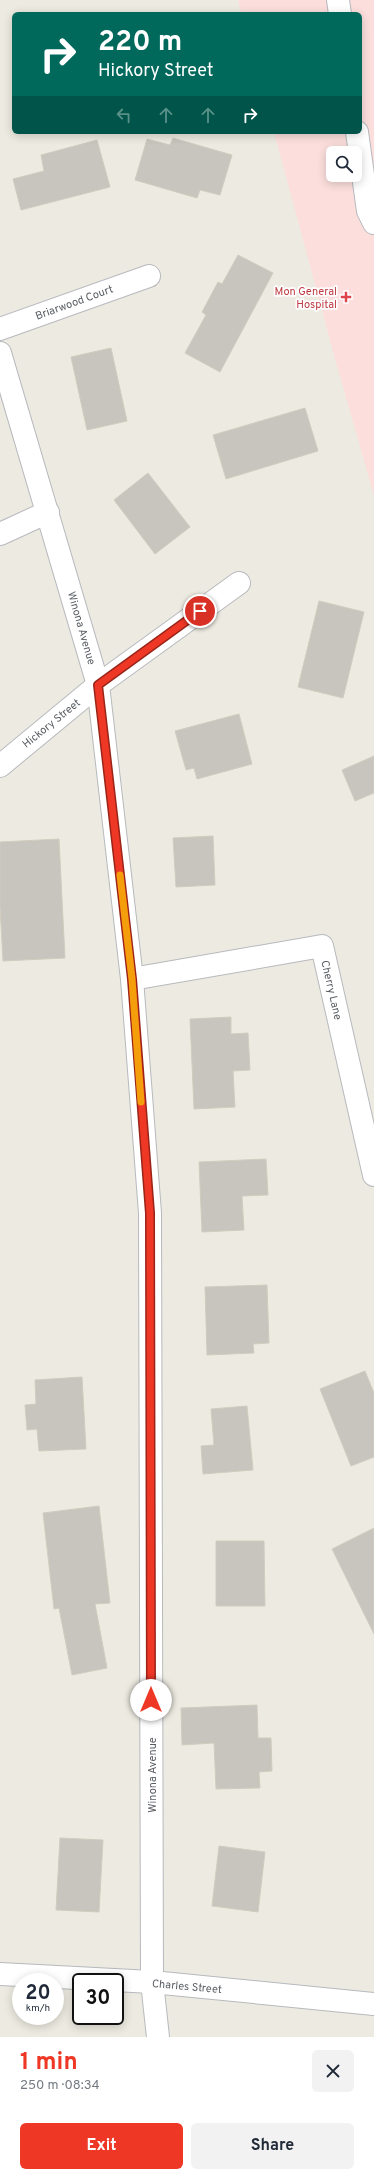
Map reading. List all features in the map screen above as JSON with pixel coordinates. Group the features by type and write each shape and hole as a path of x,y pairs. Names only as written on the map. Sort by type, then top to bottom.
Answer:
{"street":[{"path":"338,0 340,12"},
{"path":"357,134 368,211 374,223"},
{"name":"Briarwood Court","path":"0,329 149,276"},
{"name":"Winona Avenue","path":"0,353 98,685 132,979 150,1213 152,1982 158,2037"},
{"path":"0,534 48,512"},
{"name":"Hickory Street","path":"0,766 98,685 239,583"},
{"name":"Cherry Lane","path":"132,979 322,946 374,1175"},
{"name":"Charles Street","path":"0,1974 152,1982 374,2004"}],"shaded area":[{"name":"Mon General Hospital","path":"238,0 374,0 374,496 335,359 275,134 362,134 362,12 241,12"}],"building":[{"path":"173,138 232,155 220,195 200,190 197,198 135,180 147,139 170,145"},
{"path":"97,140 110,187 21,210 13,179 44,171 41,155"},
{"path":"238,255 273,273 220,372 185,353 206,315 202,312 218,282 222,284"},
{"path":"111,348 127,421 87,430 71,357"},
{"path":"305,408 318,451 226,479 213,435"},
{"path":"148,473 190,527 155,554 114,500"},
{"path":"319,601 364,612 343,698 298,687"},
{"path":"239,714 252,764 197,779 194,768 186,770 175,731"},
{"path":"374,756 374,793 355,801 342,770"},
{"path":"213,836 215,885 176,887 173,838"},
{"path":"59,839 65,958 3,961 0,907 0,842"},
{"path":"231,1017 231,1034 248,1033 250,1070 233,1071 235,1107 194,1109 190,1019"},
{"path":"266,1159 268,1195 242,1196 244,1230 202,1232 199,1162"},
{"path":"267,1285 269,1343 253,1344 254,1353 207,1355 205,1287"},
{"path":"365,1371 374,1393 374,1457 351,1466 320,1389"},
{"path":"82,1377 86,1449 39,1451 37,1429 27,1430 25,1405 36,1404 35,1380"},
{"path":"247,1406 253,1470 203,1474 201,1446 214,1445 211,1409"},
{"path":"99,1506 110,1603 95,1604 107,1668 72,1675 59,1608 54,1609 43,1513"},
{"path":"374,1528 374,1634 332,1549"},
{"path":"216,1541 264,1541 265,1606 216,1606"},
{"path":"257,1705 258,1738 271,1738 272,1771 259,1772 260,1788 216,1789 214,1743 182,1745 181,1708"},
{"path":"60,1838 103,1840 99,1912 56,1910"},
{"path":"219,1846 265,1852 258,1912 212,1906"}],"slow traffic":[{"path":"120,875 132,979 141,1102"}],"place":[{"name":"Mon General Hospital","path":"346,297"}],"route":[{"path":"151,1700 150,1213 132,979 98,685 200,611"}]}
